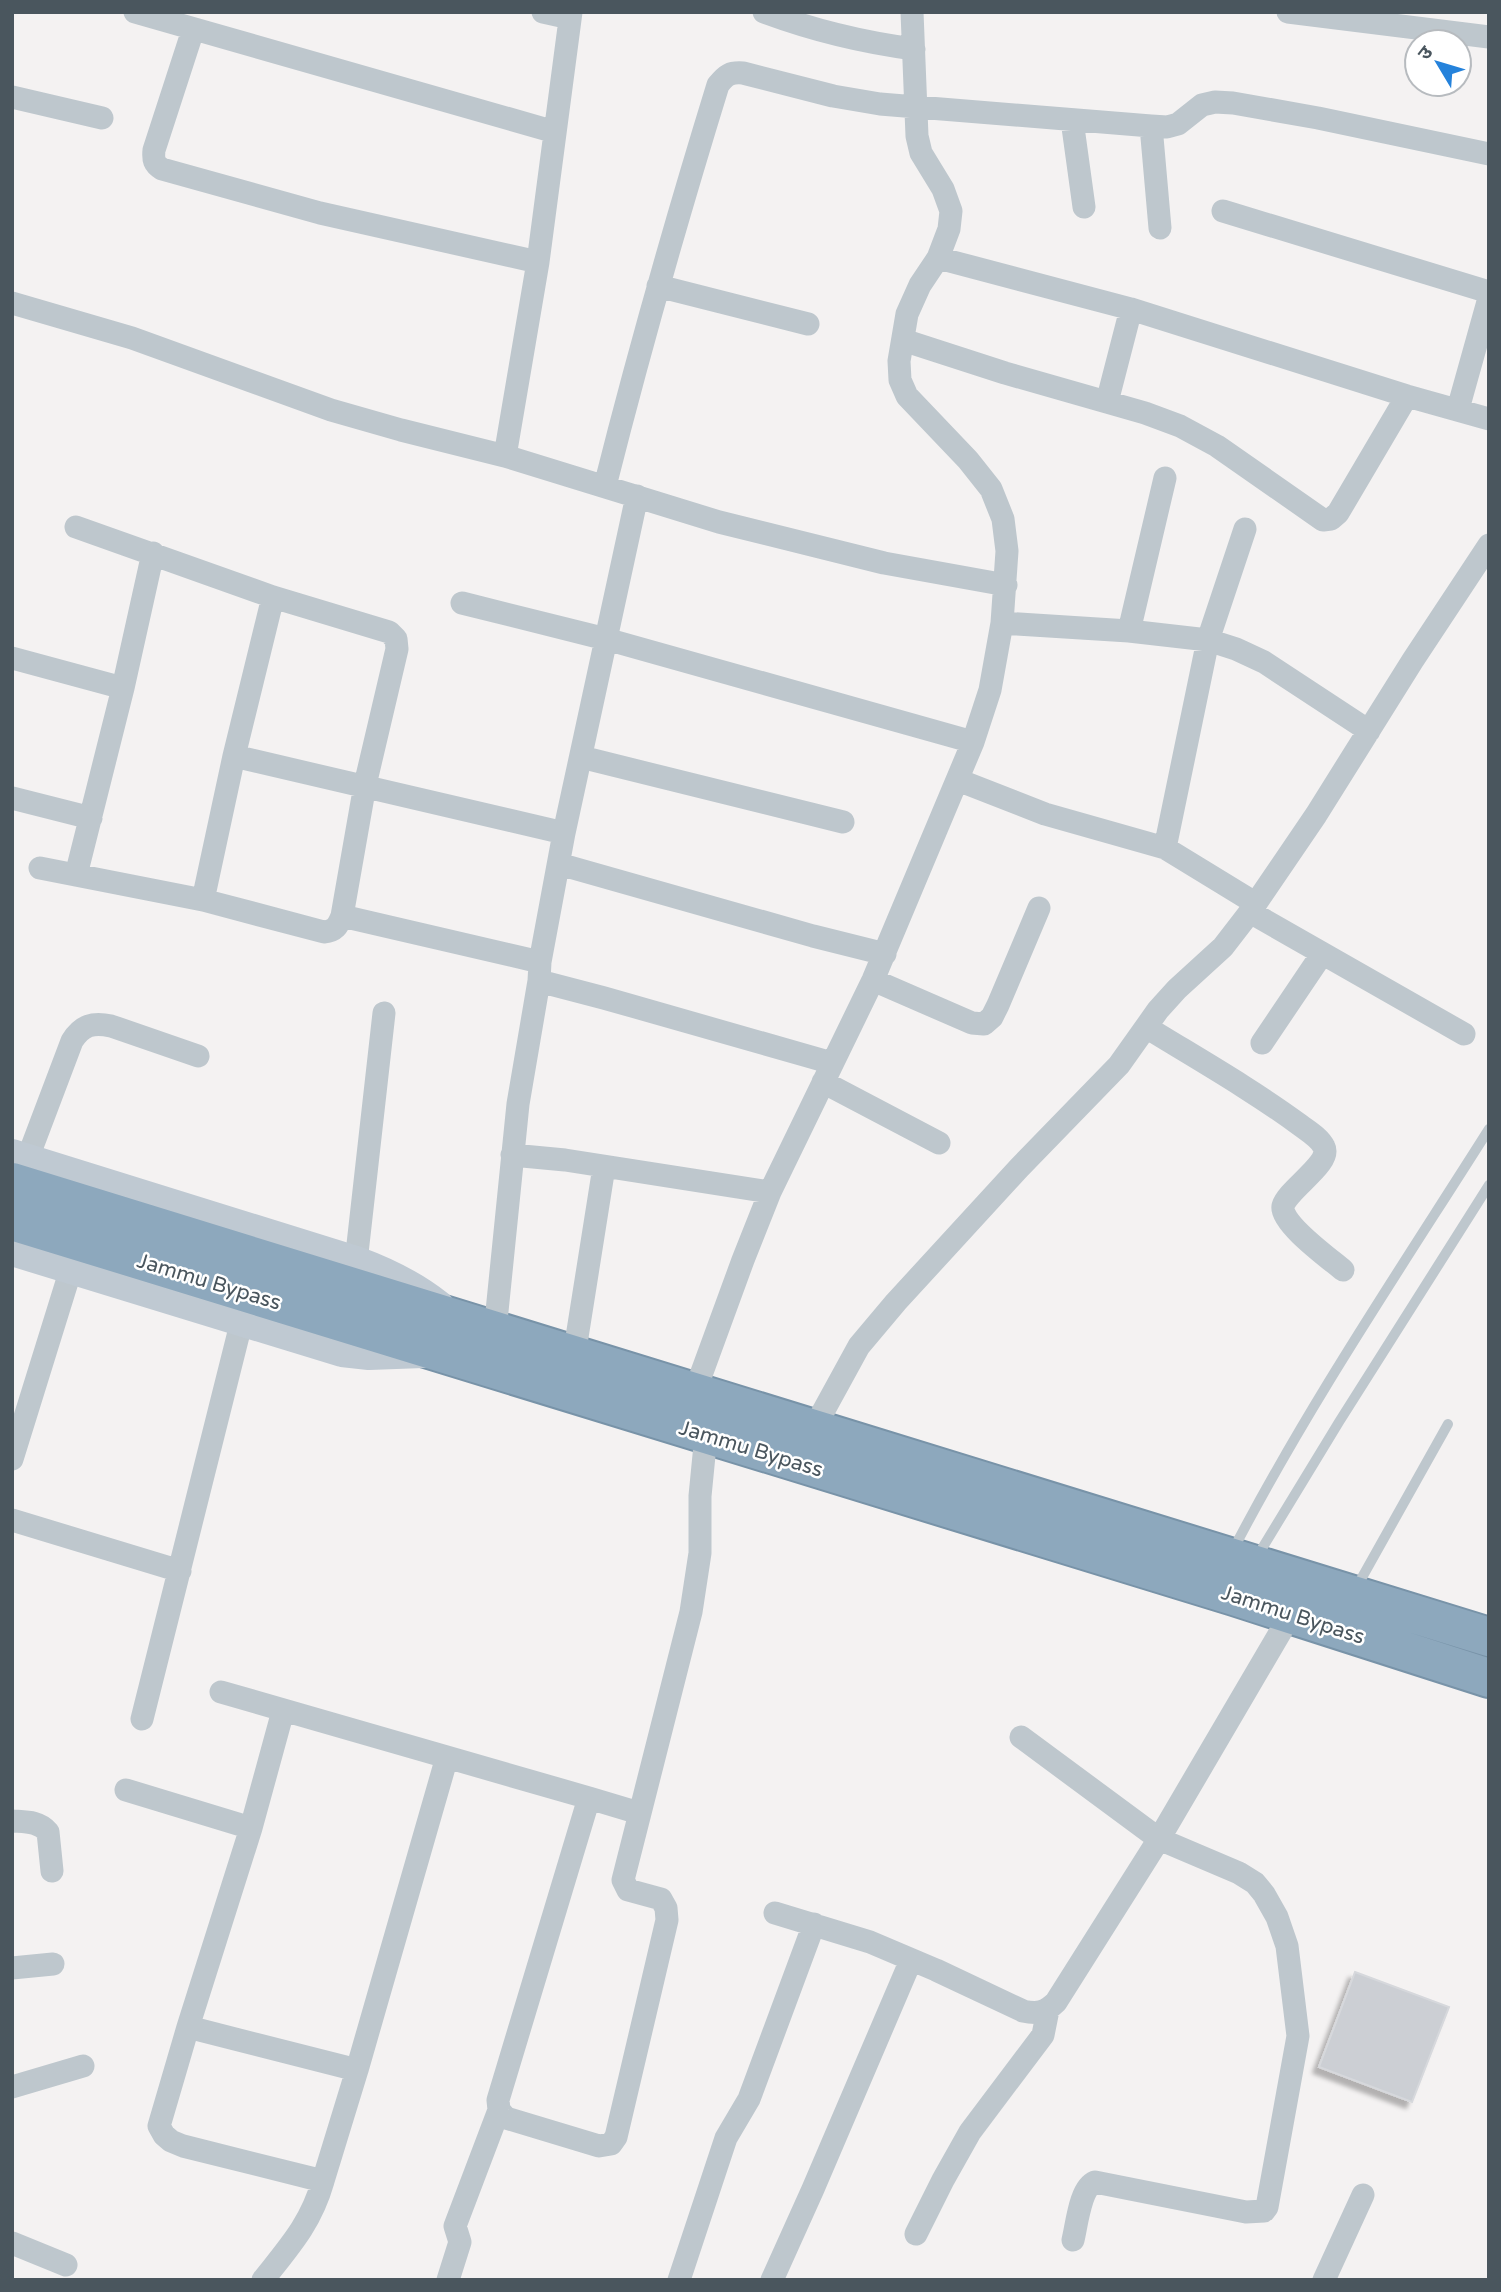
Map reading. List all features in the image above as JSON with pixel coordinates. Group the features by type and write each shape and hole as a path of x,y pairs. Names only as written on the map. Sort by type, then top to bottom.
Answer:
{"highway":[{"name":"Jammu Bypass","path":"17,1166 454,1319 813,1430 1231,1577 1291,1614 1489,1678"},
{"name":"Jammu Bypass","path":"12,1221 706,1436 1231,1577 1352,1595 1489,1637"}],"street":[{"path":"135,12 555,132"},
{"path":"505,456 538,262 570,15 543,12"},
{"path":"764,12 830,34 914,49"},
{"path":"694,1394 770,1192 885,954 958,780 990,690 1002,623 1007,551 1003,519 991,489 968,460 907,396 900,380 899,361 907,314 920,285 938,258 951,211 943,189 921,153 917,136 912,12"},
{"path":"1288,12 1339,16 1489,37"},
{"path":"193,30 154,150 155,165 320,213 538,262"},
{"path":"605,486 658,286 718,85 732,72 834,96 916,108 1167,127 1178,124 1202,105 1215,102 1318,118 1489,154"},
{"path":"12,97 102,118"},
{"path":"1072,120 1084,207"},
{"path":"1151,126 1160,228"},
{"path":"1223,211 1488,300 1458,409"},
{"path":"938,258 1131,309 1489,419"},
{"path":"658,286 808,324"},
{"path":"12,303 132,338 331,410 505,456 719,522 884,563 1006,585"},
{"path":"1107,402 1131,309"},
{"path":"903,340 1180,426 1217,446 1323,520 1331,519 1338,513 1407,396"},
{"path":"1129,631 1165,478"},
{"path":"495,1331 517,1104 564,833 637,496"},
{"path":"40,868 203,900 324,932 332,931 338,926 342,916 365,785 397,649 396,639 389,632 274,597 76,527"},
{"path":"1165,848 1208,640 1245,529"},
{"path":"813,1430 859,1346 969,1222 1119,1065 1177,989 1223,947 1316,815 1489,545"},
{"path":"76,875 123,688 153,553"},
{"path":"203,900 234,756 274,597"},
{"path":"462,603 606,639 973,742"},
{"path":"1002,623 1129,631 1208,640 1264,662 1369,731"},
{"path":"12,658 123,688"},
{"path":"234,756 564,833"},
{"path":"581,757 843,822"},
{"path":"958,780 1045,814 1165,848 1322,954 1464,1034"},
{"path":"12,798 91,818"},
{"path":"559,864 885,954"},
{"path":"873,980 972,1023 984,1024 992,1017 998,1005 1039,908"},
{"path":"342,916 540,971 604,998 827,1073 939,1143"},
{"path":"1262,1043 1322,954"},
{"path":"356,1262 384,1013"},
{"path":"198,1056 111,1026 98,1023 88,1025 79,1031 72,1041 17,1166 356,1262 423,1293 454,1319"},
{"path":"1146,1027 1282,1112 1315,1136 1325,1147 1321,1163 1287,1197 1282,1209 1285,1218 1294,1228 1343,1270"},
{"path":"512,1156 770,1192"},
{"path":"574,1356 604,1167"},
{"path":"12,1250 342,1351 369,1354 435,1351"},
{"path":"12,1459 71,1269"},
{"path":"142,1718 242,1320"},
{"path":"499,2110 506,2118 599,2146 611,2144 615,2137 667,1913 661,1899 628,1890 623,1884 691,1612 700,1553 700,1496 706,1436"},
{"path":"12,1520 180,1571"},
{"path":"775,1913 870,1942 1023,2011 1035,2013 1048,2010 1056,2003 1159,1839 1291,1614"},
{"path":"221,1692 639,1813"},
{"path":"283,1711 251,1828 159,2126 160,2132 183,2146 323,2180"},
{"path":"1021,1737 1159,1839 1239,1873 1255,1883 1277,1917 1287,1946 1298,2036 1267,2207 1260,2213 1246,2212 1096,2182 1087,2186 1084,2193 1073,2240"},
{"path":"263,2280 304,2227 323,2180 447,1757"},
{"path":"126,1790 251,1828"},
{"path":"448,2280 460,2242 455,2226 499,2110 498,2100 589,1798"},
{"path":"12,1821 45,1828 48,1832 52,1871"},
{"path":"679,2280 726,2138 749,2099 814,1924"},
{"path":"772,2280 911,1960"},
{"path":"12,1968 53,1964"},
{"path":"916,2234 971,2132 1043,2035 1048,2010"},
{"path":"188,2027 357,2070"},
{"path":"12,2087 83,2066"},
{"path":"1324,2280 1363,2195"},
{"path":"12,2243 66,2265"}],"lane":[{"path":"1231,1577 1270,1478 1489,1129"},
{"path":"1231,1577 1339,1422 1489,1185"},
{"path":"1352,1595 1448,1424"}],"building":[{"path":"1355,1972 1449,2007 1412,2102 1319,2067"}]}
